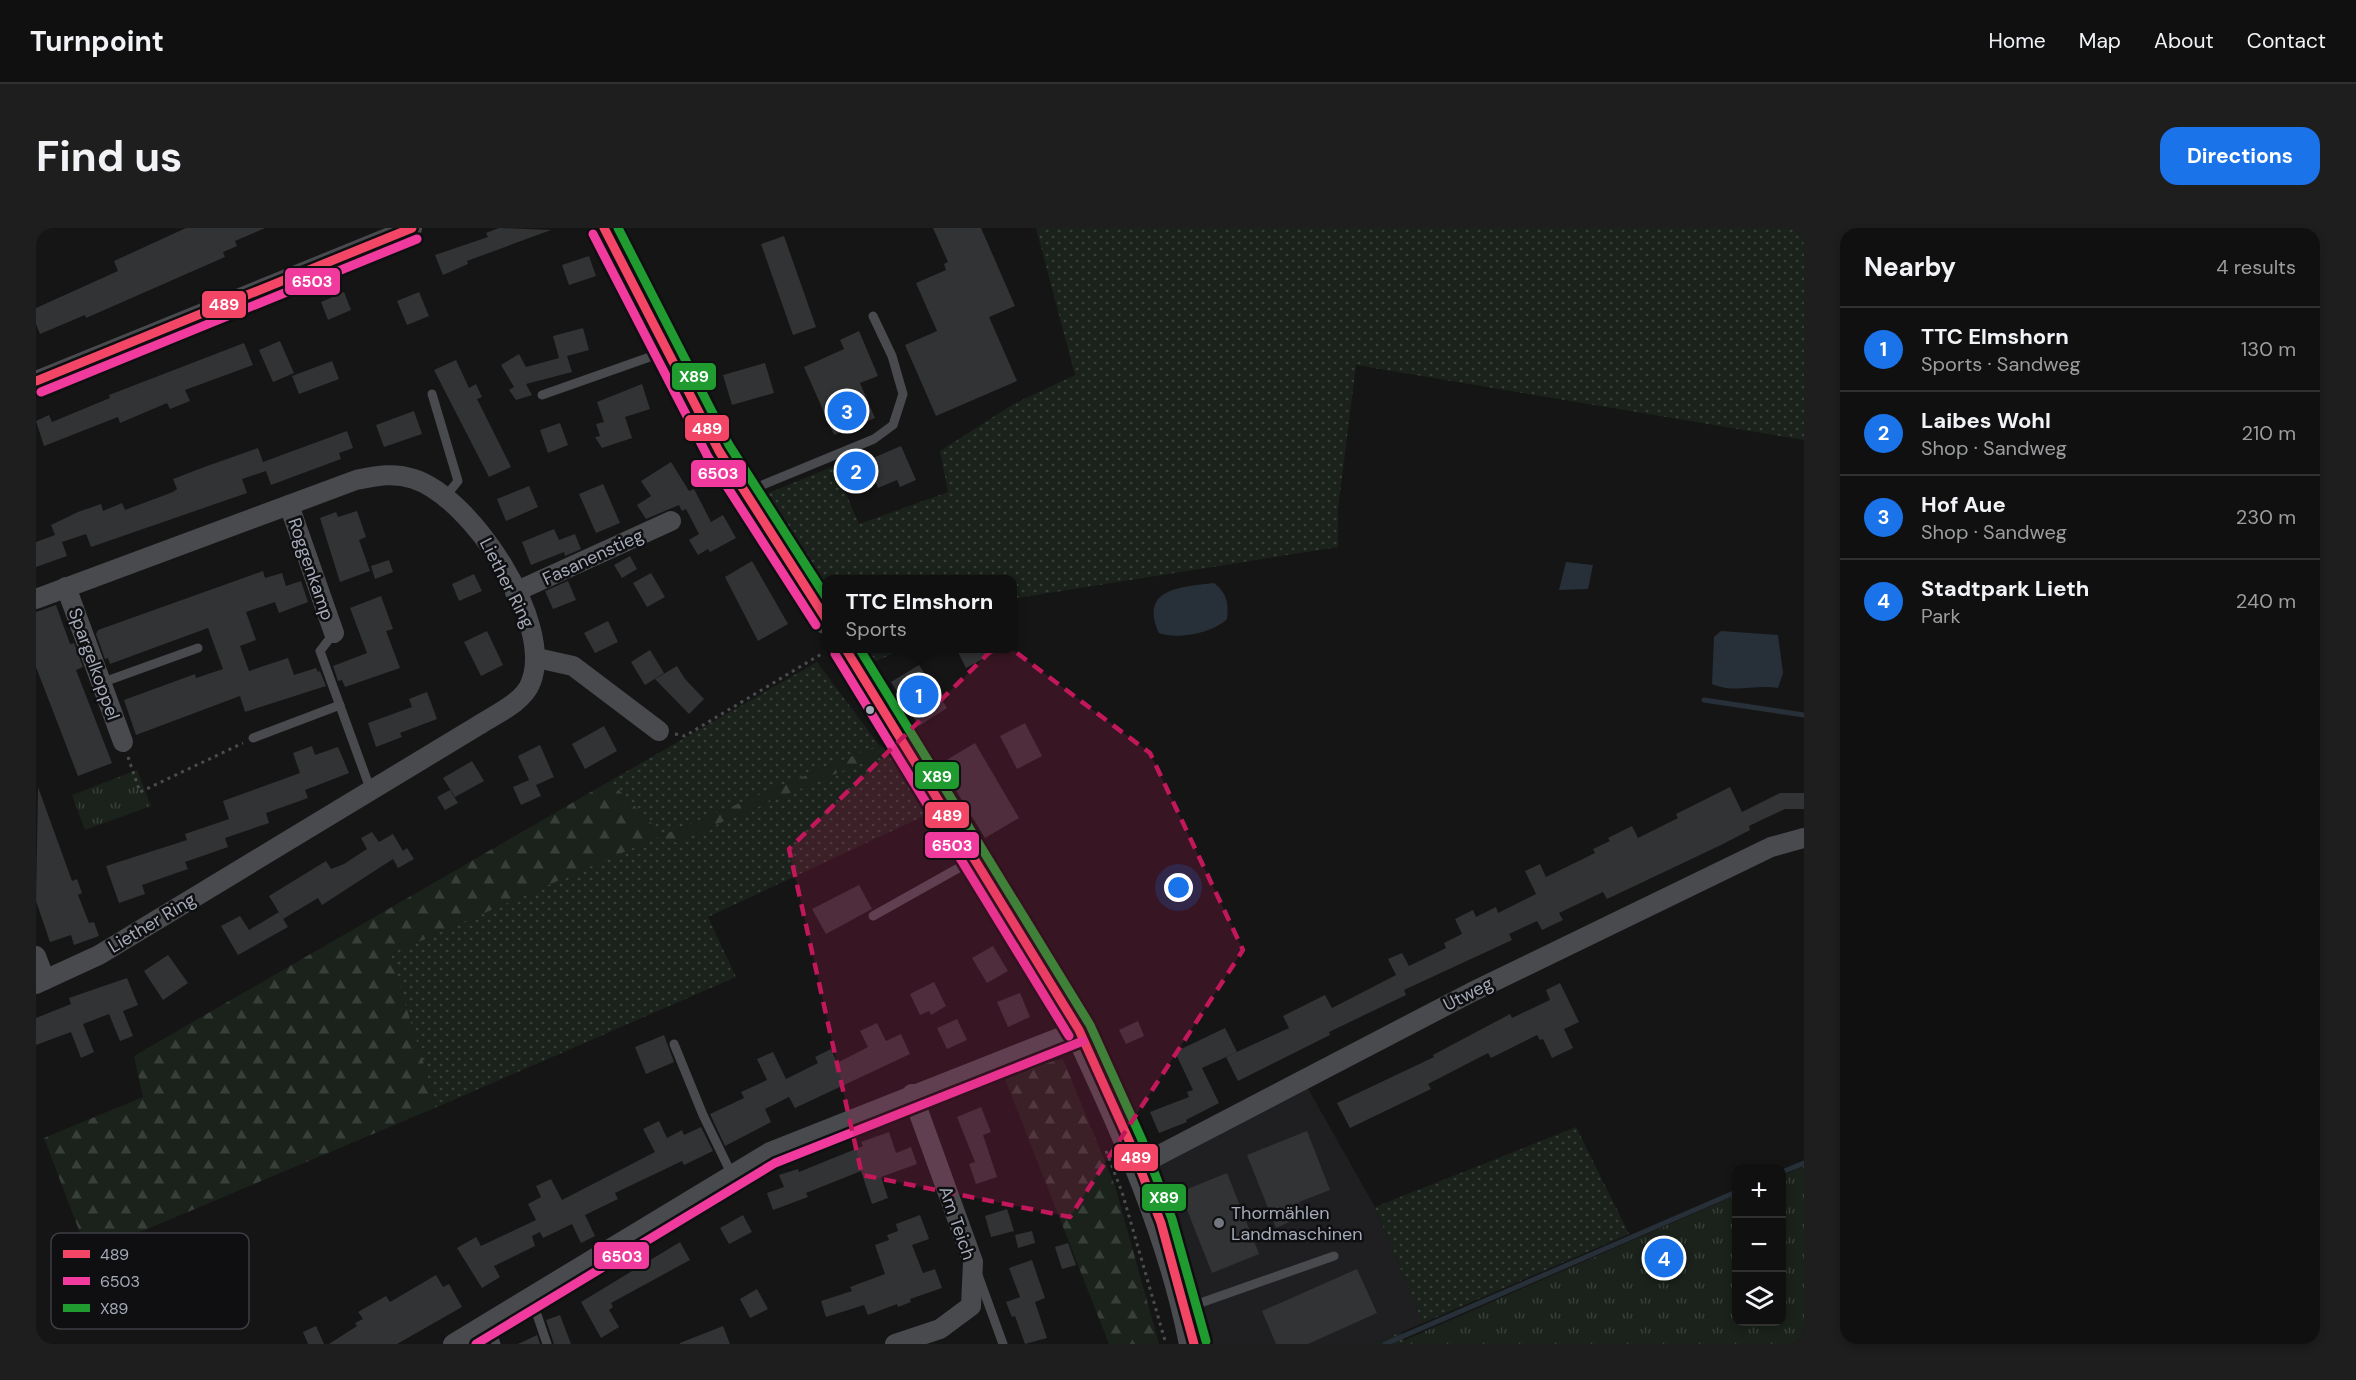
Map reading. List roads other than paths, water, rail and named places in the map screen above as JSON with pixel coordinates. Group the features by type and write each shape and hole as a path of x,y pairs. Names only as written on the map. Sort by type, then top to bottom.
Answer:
{"main road":[{"path":"604,228 718,451 822,613"},
{"path":"840,653 976,859 1079,1030 1108,1092 1138,1166 1187,1307 1194,1344"}],"street":[{"path":"36,381 412,228"},
{"name":"Liether Ring","path":"36,598 356,480 387,474 414,479 444,497 481,531 497,554 532,629 537,658 531,684 519,699 99,955 40,982"},
{"name":"Roggenkamp","path":"289,505 334,633"},
{"name":"Fasanenstieg","path":"515,592 671,521"},
{"name":"Spargelkoppel","path":"66,587 123,742"},
{"path":"537,658 573,666 659,731"},
{"name":"Utweg","path":"1138,1166 1472,992 1771,847 1804,838"},
{"path":"36,956 40,982"},
{"path":"453,1344 770,1152 912,1094 1079,1030"},
{"name":"Am Teich","path":"895,1344 940,1329 971,1306 973,1262 912,1094"}],"lane":[{"path":"745,492 874,439 893,425 903,394 892,356 873,316"},
{"path":"542,395 667,351"},
{"path":"432,394 458,481 444,497"},
{"path":"334,633 320,651 371,791"},
{"path":"101,683 198,648"},
{"path":"253,738 340,705"},
{"path":"873,916 976,859"},
{"path":"674,1044 703,1115 732,1175"},
{"path":"1187,1307 1334,1256"},
{"path":"973,1262 1004,1344"},
{"path":"531,1297 547,1344"},
{"path":"488,1322 496,1344"}],"waterway":[{"path":"1704,700 1804,715"},
{"path":"1786,1170 1804,1163"},
{"path":"1385,1344 1732,1194"}],"place":[{"name":"Hof Aue","path":"847,411"},
{"name":"Laibes Wohl","path":"856,471"},
{"name":"TTC Elmshorn","path":"919,695"},
{"name":"Thormählen Landmaschinen","path":"1219,1223"},
{"name":"Stadtpark Lieth","path":"1664,1258"}]}
